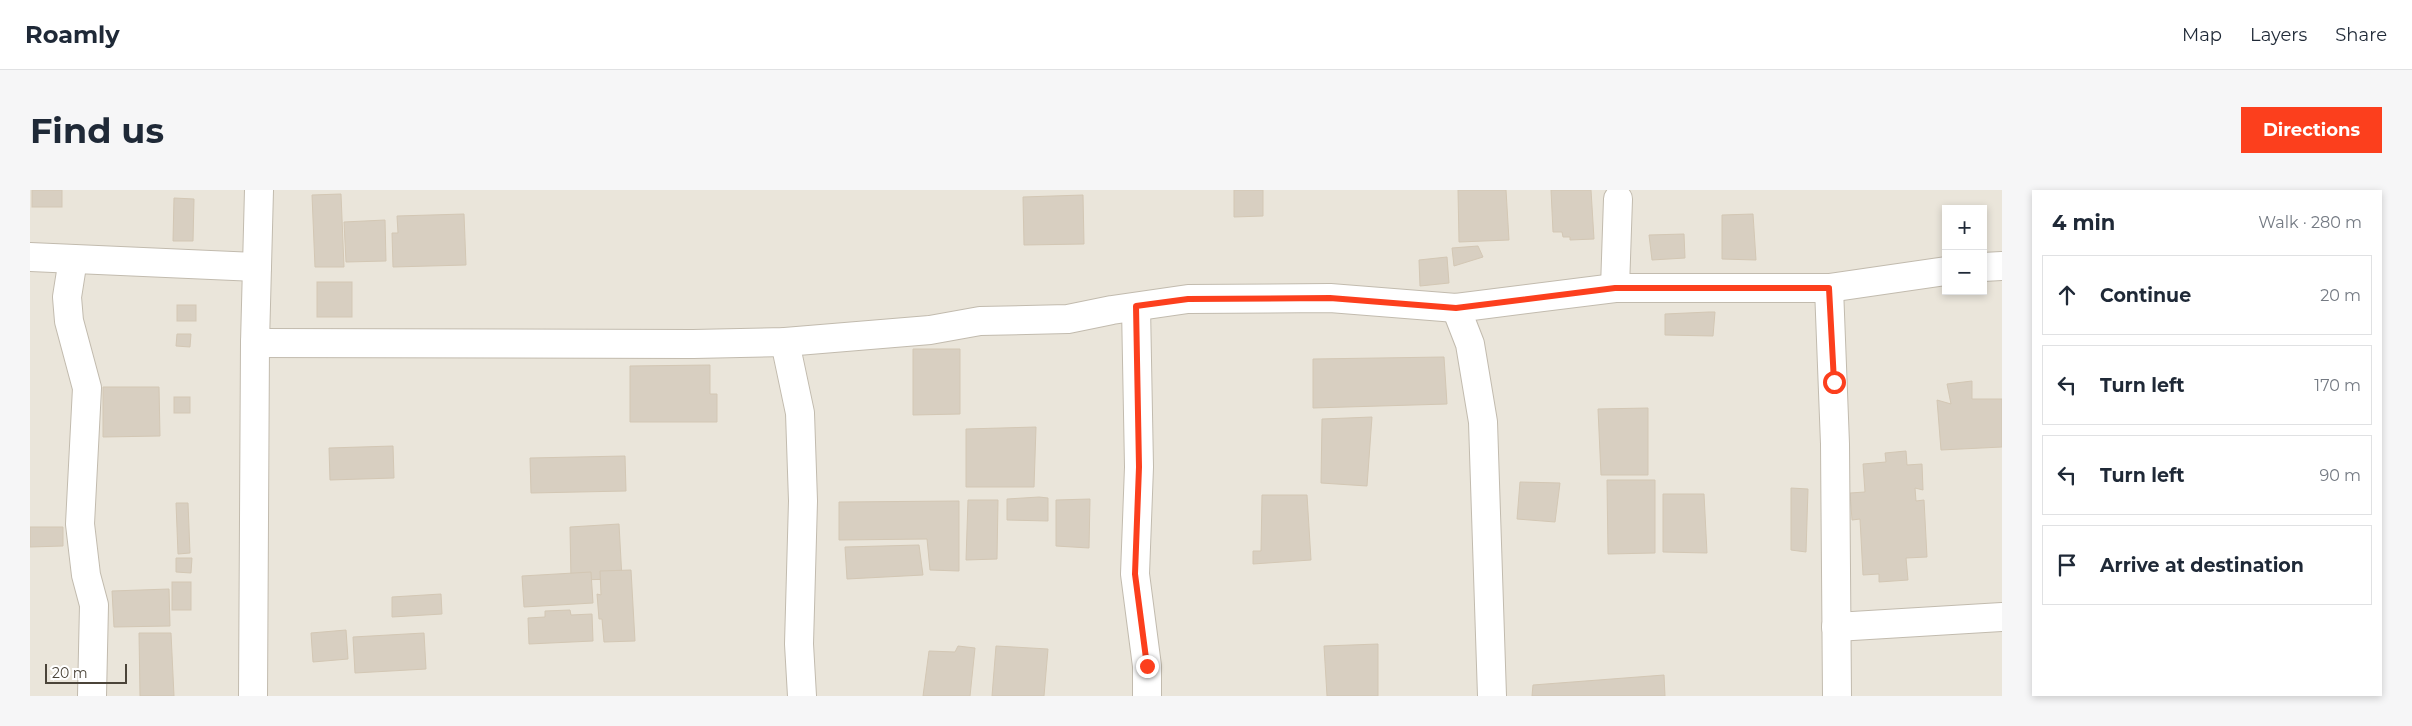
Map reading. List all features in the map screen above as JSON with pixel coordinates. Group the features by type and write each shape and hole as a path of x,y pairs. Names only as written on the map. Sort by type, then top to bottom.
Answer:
{"street":[{"path":"253,696 255,343 259,190"},
{"path":"1615,288 1618,200"},
{"path":"30,257 257,267"},
{"path":"73,259 67,297 69,321 87,388 80,524 86,575 94,605 92,696"},
{"path":"1987,266 2002,266"},
{"path":"255,343 693,344 785,342 930,330 980,321 1068,319 1136,306 1188,299 1330,298 1456,308 1615,288 1829,288 1942,273"},
{"path":"1829,288 1835,435 1837,696"},
{"path":"1136,306 1139,467 1135,574 1147,666 1147,696"},
{"path":"1456,308 1470,344 1483,422 1492,696"},
{"path":"785,342 800,413 803,501 799,644 802,696"},
{"path":"1836,627 2002,617"}],"shaded area":[{"path":"30,190 2002,190 2002,696 30,696"}],"building":[{"path":"32,190 62,190 62,207 32,207"},
{"path":"1234,190 1263,190 1263,216 1234,217"},
{"path":"1458,190 1506,190 1509,240 1459,242"},
{"path":"1551,190 1591,190 1594,239 1570,240 1570,237 1563,237 1562,232 1553,232"},
{"path":"341,194 344,267 315,267 312,195"},
{"path":"1083,195 1084,244 1024,245 1023,197"},
{"path":"174,198 194,199 193,241 173,241"},
{"path":"464,214 466,265 393,267 392,233 398,233 397,216"},
{"path":"1753,214 1756,260 1722,259 1722,215"},
{"path":"385,220 386,261 346,262 344,222"},
{"path":"1684,234 1685,258 1652,260 1649,235"},
{"path":"1478,246 1483,257 1454,266 1452,248"},
{"path":"1447,257 1449,283 1420,286 1419,260"},
{"path":"317,282 352,282 352,317 317,317"},
{"path":"177,305 196,305 196,321 177,321"},
{"path":"1715,312 1713,336 1665,335 1665,314"},
{"path":"177,334 191,334 190,347 176,346"},
{"path":"913,349 960,349 960,414 913,415"},
{"path":"1444,357 1447,404 1313,408 1313,359"},
{"path":"710,365 710,394 717,394 717,422 630,422 630,366"},
{"path":"1972,381 1972,399 2002,399 2002,447 1941,450 1937,400 1951,404 1947,384"},
{"path":"103,387 159,387 160,436 103,437"},
{"path":"174,397 190,397 190,413 174,413"},
{"path":"1648,408 1648,475 1601,475 1598,409"},
{"path":"1372,417 1367,486 1321,483 1322,419"},
{"path":"1036,427 1034,487 966,487 966,429"},
{"path":"393,446 394,478 330,480 329,448"},
{"path":"1906,451 1907,465 1922,464 1923,490 1915,488 1916,501 1924,500 1927,557 1906,558 1908,580 1879,582 1879,574 1863,575 1860,519 1852,520 1850,493 1865,492 1863,464 1886,462 1885,453"},
{"path":"625,456 626,491 531,493 530,458"},
{"path":"1607,480 1655,480 1655,553 1608,554"},
{"path":"1520,482 1560,483 1555,522 1517,519"},
{"path":"1791,488 1808,489 1806,552 1791,550"},
{"path":"1663,494 1704,494 1707,553 1663,552"},
{"path":"1262,495 1307,495 1311,560 1253,564 1253,551 1261,551"},
{"path":"1048,498 1048,521 1007,520 1007,499"},
{"path":"1090,499 1089,548 1056,546 1056,500"},
{"path":"968,500 998,500 997,559 966,560"},
{"path":"959,501 959,571 930,570 927,539 839,540 839,502"},
{"path":"176,503 188,503 190,553 178,554"},
{"path":"619,524 622,579 571,580 570,527"},
{"path":"30,527 63,527 63,546 30,547"},
{"path":"919,545 923,575 847,579 845,547"},
{"path":"176,558 192,558 191,573 176,572"},
{"path":"631,570 635,641 604,642 602,619 599,619 597,594 601,595 600,571"},
{"path":"591,572 593,603 524,607 522,576"},
{"path":"172,582 191,582 191,610 172,610"},
{"path":"169,589 170,626 114,627 112,591"},
{"path":"441,594 442,614 392,617 392,597"},
{"path":"570,610 571,615 592,614 593,641 529,644 528,618 545,617 545,611"},
{"path":"346,630 348,659 313,662 311,633"},
{"path":"139,633 171,633 174,696 140,696"},
{"path":"424,633 426,669 355,673 353,637"},
{"path":"1378,644 1378,696 1327,696 1324,646"},
{"path":"958,646 975,648 970,696 923,696 929,651 955,652"},
{"path":"996,646 1048,649 1044,696 992,696"},
{"path":"1664,675 1665,696 1532,696 1533,685"}],"route":[{"path":"1147,666 1135,574 1139,467 1136,306 1188,299 1330,298 1456,308 1615,288 1829,288 1834,382"}]}
